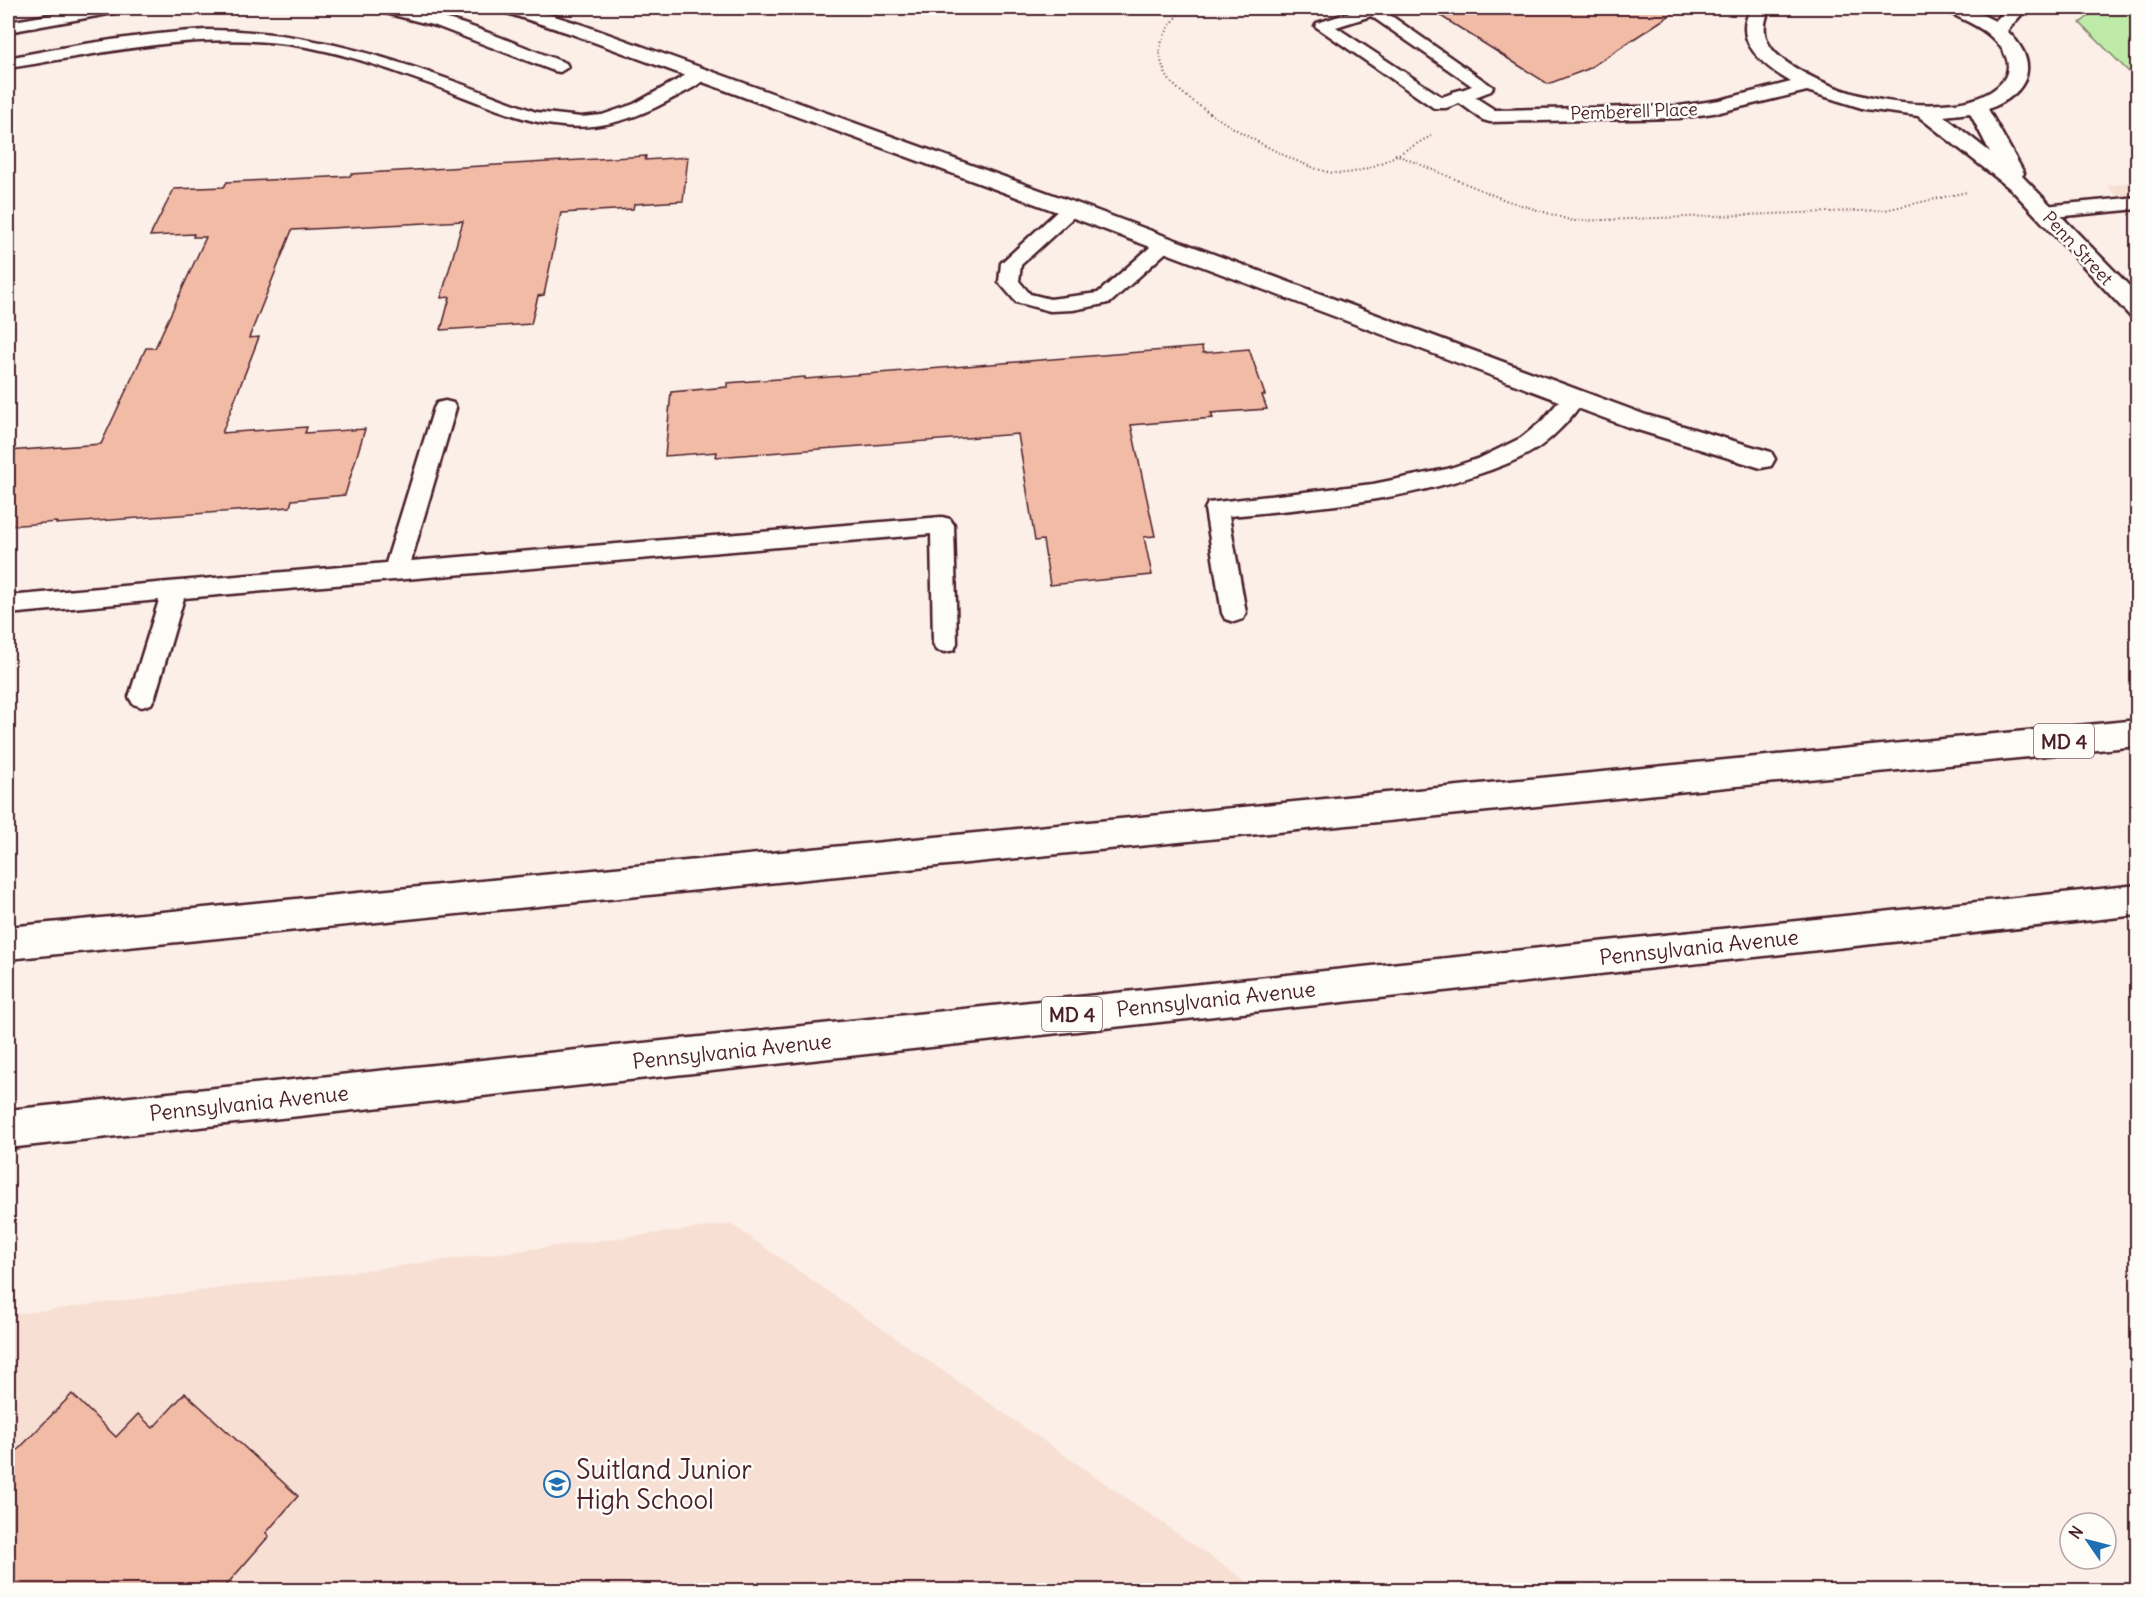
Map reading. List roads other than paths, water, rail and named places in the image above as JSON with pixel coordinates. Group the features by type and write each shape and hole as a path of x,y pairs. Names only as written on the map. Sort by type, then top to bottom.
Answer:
{"main road":[{"path":"511,8 576,29 1071,209 1637,422 1761,459"},
{"path":"1761,8 1753,21 1756,41 1768,57 1780,67 1810,84 1861,102 1923,111 1976,105 2004,94 2018,78 2017,58 2012,47 1996,31 1955,8"},
{"path":"1996,31 2018,8"},
{"name":"Pemberell Place","path":"1460,96 1490,116 1679,112 1720,106 1810,84"},
{"name":"Penn Street","path":"1976,105 2020,185"},
{"name":"Penn Street","path":"1923,111 2020,185 2138,310"},
{"name":"MD 4","path":"8,943 2138,733"},
{"name":"Pennsylvania Avenue","path":"8,1129 2138,900"}],"lane":[{"path":"8,27 114,8"},
{"path":"384,8 442,23 560,67"},
{"path":"1372,10 1485,87 1460,96 1440,104 1323,26 1372,10"},
{"path":"8,63 169,38 222,35 270,37 369,57 532,117 560,123 593,122 627,115 701,74"},
{"path":"2044,212 2138,203"},
{"path":"1071,209 1011,263 1009,282 1023,298 1050,304 1073,304 1104,298 1164,245"},
{"path":"1234,613 1216,509 1399,486 1423,482 1480,466 1522,447 1553,424 1574,398"},
{"path":"396,571 445,408"},
{"path":"8,605 942,525 945,644"},
{"path":"142,697 174,590"}],"place":[{"name":"Suitland Junior High School","path":"557,1484"}]}
